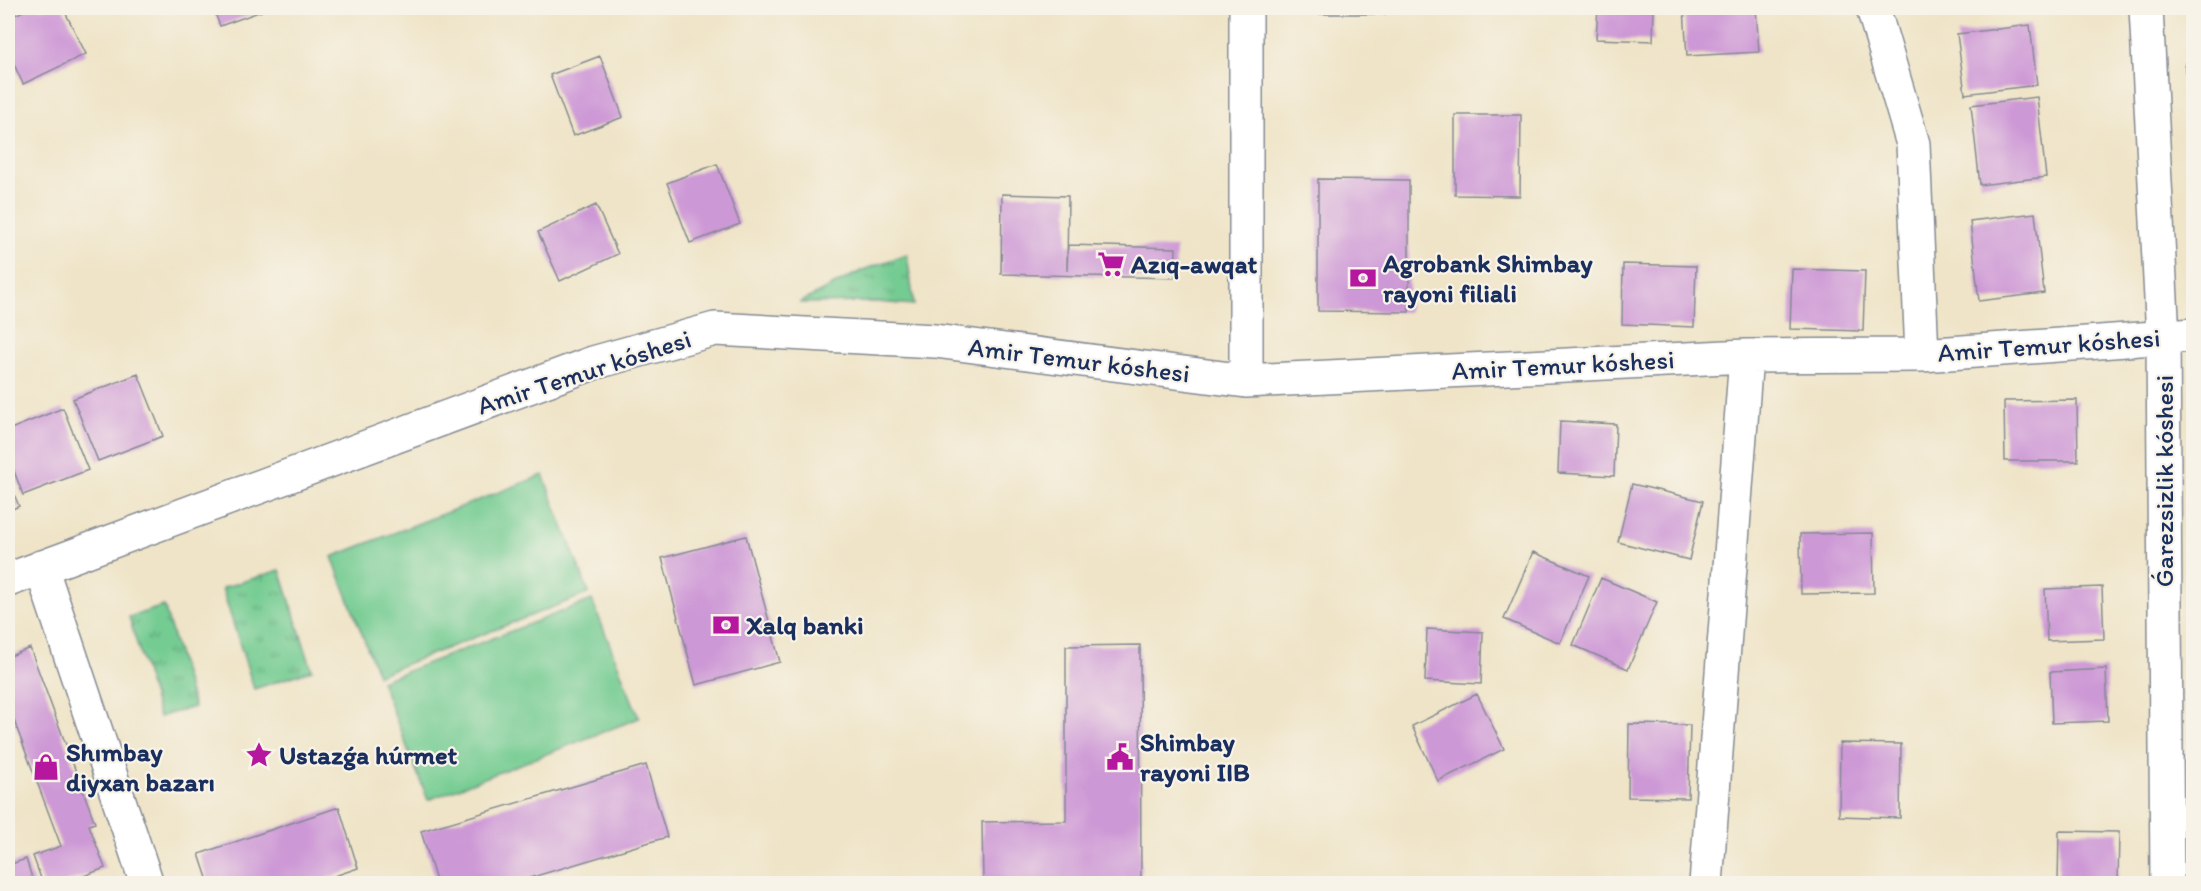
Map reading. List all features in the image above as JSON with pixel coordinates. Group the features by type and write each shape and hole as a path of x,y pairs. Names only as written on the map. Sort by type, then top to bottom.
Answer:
{"street":[{"path":"1246,8 1246,381"},
{"path":"1873,8 1913,144 1922,355"},
{"name":"Ǵarezsizlik kóshesi","path":"2146,8 2178,336 2167,884"},
{"name":"Amir Temur kóshesi","path":"8,580 593,363 715,329 935,341 1246,381 1746,356 1922,355 2178,336"},
{"path":"1706,884 1746,356"},
{"path":"41,567 147,884"}],"green space":[{"path":"907,254 914,305 876,302 799,303 863,270"},
{"path":"543,475 589,593 378,675 332,557"},
{"path":"280,570 312,670 254,689 222,588"},
{"path":"592,600 639,718 428,800 381,681"},
{"path":"164,606 194,707 159,717 129,617"}],"building":[{"path":"30,8 63,8 86,54 23,84 8,51 8,18"},
{"path":"213,8 270,8 220,26"},
{"path":"1320,8 1385,8 1385,14 1320,14"},
{"path":"1598,8 1654,8 1653,41 1596,39"},
{"path":"1684,8 1756,8 1759,52 1687,56"},
{"path":"2030,25 2037,85 1965,94 1957,34"},
{"path":"600,56 623,117 573,136 550,75"},
{"path":"2194,62 2194,118 2192,118 2185,63"},
{"path":"8,78 14,93 8,96"},
{"path":"2037,97 2046,177 1980,185 1971,105"},
{"path":"1455,115 1521,115 1520,196 1455,195"},
{"path":"717,164 740,224 690,243 667,183"},
{"name":"Agrobank Shimbay rayoni filiali","path":"1318,179 1409,180 1409,312 1318,311"},
{"path":"1002,194 1068,196 1067,271 1068,245 1176,248 1175,278 1001,274"},
{"path":"596,205 618,254 560,281 538,232"},
{"path":"2035,213 2044,293 1979,301 1970,221"},
{"path":"1623,264 1696,266 1694,327 1622,324"},
{"path":"1792,269 1865,271 1863,331 1790,329"},
{"path":"138,374 163,436 98,461 73,399"},
{"path":"2077,400 2078,461 2005,461 2004,401"},
{"path":"63,408 88,470 23,495 8,455 8,430"},
{"path":"1560,421 1616,424 1614,476 1558,473"},
{"path":"8,480 19,506 8,511"},
{"path":"1632,484 1703,501 1689,560 1618,542"},
{"path":"1873,533 1874,593 1801,594 1800,534"},
{"path":"746,536 780,662 696,685 662,558"},
{"path":"1533,552 1589,576 1560,643 1504,619"},
{"path":"1601,578 1657,602 1628,669 1573,645"},
{"path":"2102,587 2104,639 2047,641 2045,589"},
{"path":"1427,629 1483,632 1481,684 1425,681"},
{"path":"1140,645 1141,884 983,884 982,822 1066,821 1066,646"},
{"path":"30,648 95,823 89,825 105,868 62,884 43,884 33,856 61,846 13,718 8,720 8,657"},
{"path":"2106,669 2108,721 2052,723 2050,672"},
{"path":"1477,694 1504,749 1438,781 1412,726"},
{"path":"1629,724 1690,725 1688,798 1628,797"},
{"path":"1840,743 1901,744 1900,818 1839,816"},
{"path":"646,765 667,837 509,884 437,884 421,831"},
{"path":"339,807 358,868 311,884 209,884 199,854"},
{"path":"2059,831 2119,832 2118,884 2058,884"},
{"path":"26,859 34,884 8,884 8,865"}],"place":[{"name":"Azıq-awqat","path":"1111,264"},
{"name":"Agrobank Shimbay rayoni filiali","path":"1363,278"},
{"name":"Xalq banki","path":"726,625"},
{"name":"Ustazǵa húrmet","path":"259,755"},
{"name":"Shimbay rayoni IIB","path":"1120,757"},
{"name":"Shımbay diyxan bazarı","path":"46,767"}]}
